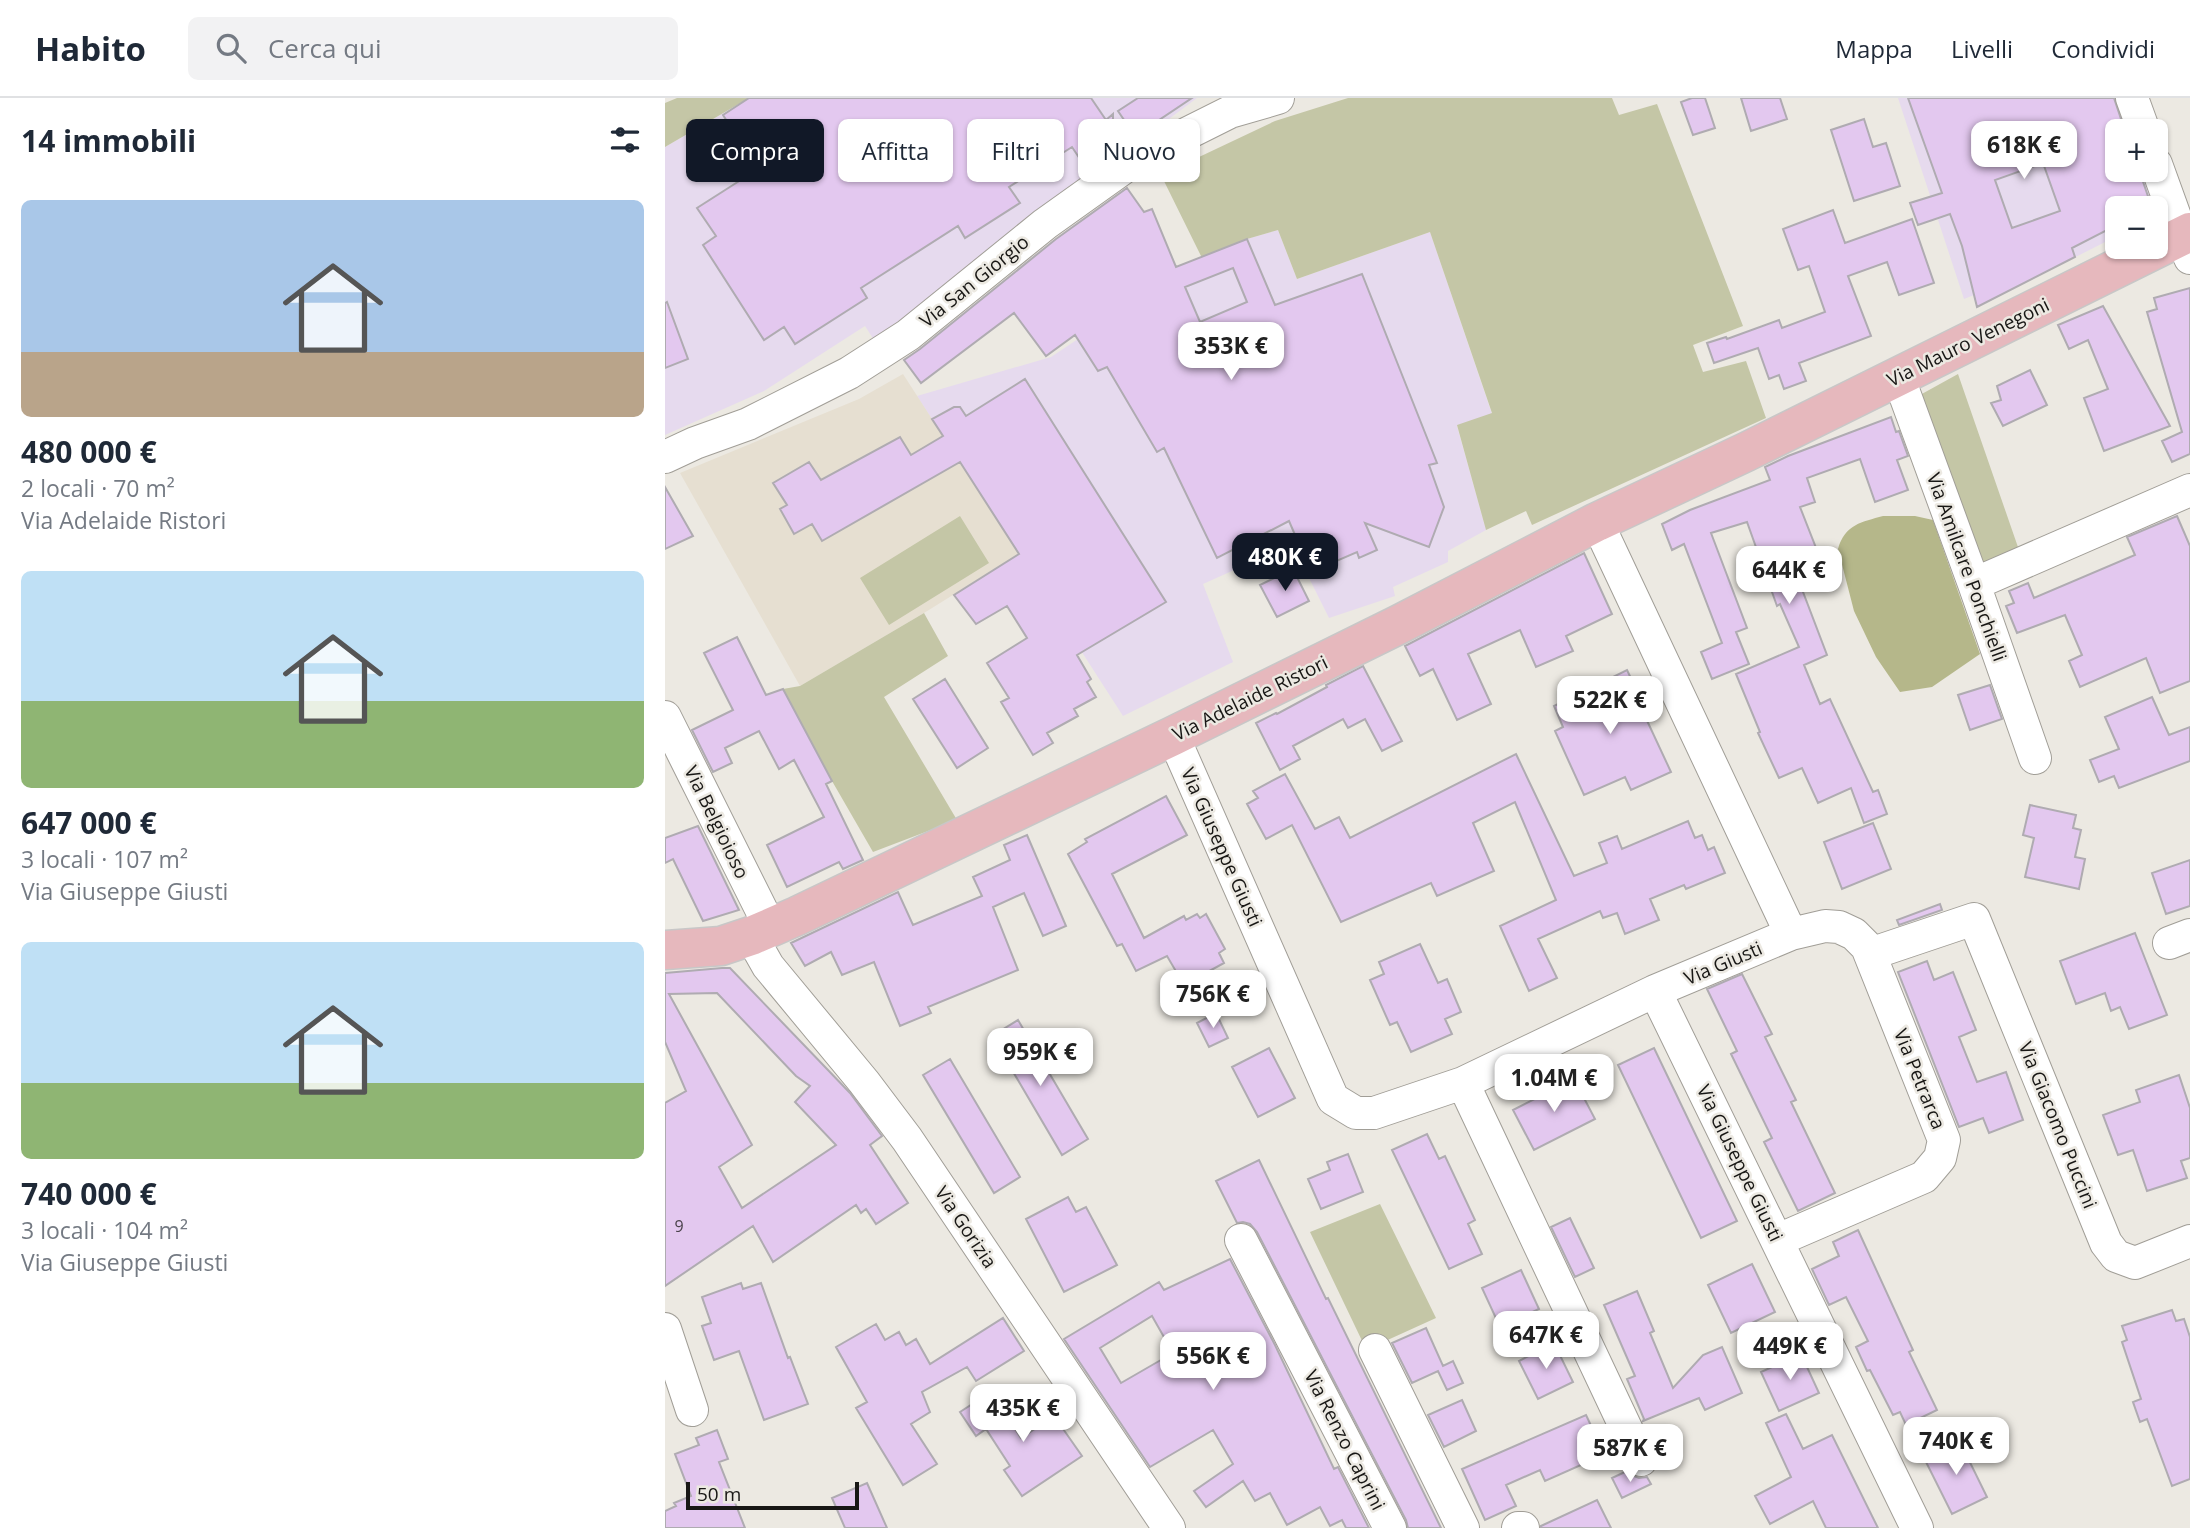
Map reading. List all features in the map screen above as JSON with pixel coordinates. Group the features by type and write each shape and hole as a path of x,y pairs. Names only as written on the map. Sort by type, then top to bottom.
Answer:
{"main road":[{"name":"Via Mauro Venegoni","path":"1746,452 1898,376 2187,242"},
{"name":"Via Adelaide Ristori","path":"674,951 722,946 760,932 1173,736 1398,625 1597,522 1746,452"}],"street":[{"name":"Via San Giorgio","path":"665,457 748,424 849,373 908,335 1045,224 1136,159 1230,112 1278,98"},
{"path":"2132,98 2140,119"},
{"path":"2163,182 2187,242"},
{"name":"Via Amilcare Ponchielli","path":"1898,376 2035,758"},
{"path":"1974,584 2190,490"},
{"path":"1597,522 1791,934"},
{"name":"Via Belgioioso","path":"665,717 760,932"},
{"name":"Via Giuseppe Giusti","path":"1173,736 1333,1099 1356,1113 1374,1113 1463,1083 1655,991 1917,1528"},
{"name":"Via Giacomo Puccini","path":"1870,954 1974,919 2106,1243 2116,1256 2135,1263 2190,1241"},
{"name":"Via Petrarca","path":"1778,1240 1924,1177 1940,1158 1944,1140 1867,947 1853,934 1839,927 1825,926 1791,934"},
{"name":"Via Gorizia","path":"760,932 774,974 865,1082 907,1139 1169,1528"},
{"name":"Via Giusti","path":"1655,991 1791,934"},
{"path":"1463,1083 1641,1460"},
{"name":"Via Renzo Caprini","path":"1241,1240 1390,1528"},
{"path":"665,1329 692,1410"},
{"path":"1375,1350 1463,1528"}],"shaded area":[{"path":"749,98 1197,98 1169,119 1078,119 1078,182 1084,182 876,343 865,326 764,391 665,435 665,147 686,135 686,182 824,182 824,119 713,119"},
{"path":"1898,98 2116,98 2124,119 2105,119 2105,182 2148,182 2153,196 2105,196 2105,242 1977,307 1974,295 1964,299"},
{"path":"1278,230 1297,279 1430,232 1492,414 1457,426 1486,530 1448,551 1448,562 1393,587 1395,596 1329,618 1292,544 1203,584 1233,662 1123,716 917,396 1051,357 1198,259 1247,239"},
{"path":"903,374 1019,554 800,686 680,473 859,399"}],"green space":[{"path":"677,98 749,98 713,119 686,119 686,135 665,147 665,103"},
{"path":"1348,98 1612,98 1619,115 1657,104 1743,326 1693,345 1703,372 1746,361 1766,418 1532,525 1526,511 1486,530 1457,425 1492,413 1430,232 1297,279 1278,230 1247,239 1202,258 1164,182 1200,182 1200,157 1275,121"},
{"path":"1958,374 2019,550 1977,568 1920,395"},
{"path":"960,516 989,563 889,625 860,578"},
{"path":"1883,516 1915,516 1933,520 1980,654 1932,687 1900,692 1876,657 1854,611 1838,549 1845,534 1855,525"},
{"path":"924,613 948,656 884,697 957,820 873,852 783,689 800,686"},
{"path":"1380,1204 1436,1318 1381,1343 1365,1347 1310,1232"}],"building":[{"path":"749,98 1091,98 1105,119 1078,119 1078,156 1072,147 1064,152 1064,119 967,119 967,182 1017,182 1009,187 1020,203 965,238 958,226 861,288 867,298 795,344 784,327 764,340 703,245 716,236 697,208 738,182 824,182 824,119 726,119 723,115"},
{"path":"1138,98 1192,98 1160,119 1123,119 1118,111"},
{"path":"1692,98 1705,98 1715,128 1693,135 1681,102"},
{"path":"1741,98 1780,98 1787,119 1751,131"},
{"path":"1908,98 2114,98 2121,119 2105,119 2105,182 2143,182 2148,196 2105,196 2105,231 2072,248 2075,257 1977,307 1962,246 1950,214 1918,225 1910,203 1942,193","holes":["2043,163 2060,211 2012,228 1995,180"]},
{"path":"1864,119 1873,147 1886,143 1900,186 1854,201 1831,130"},
{"path":"1127,188 1144,212 1152,209 1176,267 1247,239 1275,305 1362,274 1437,463 1429,465 1444,507 1429,547 1365,523 1377,550 1359,558 1357,552 1311,572 1289,521 1217,558 1164,448 1157,452 1107,367 1098,371 1075,335 1046,356 1014,313 921,383 904,360 1056,239","holes":["1233,268 1247,302 1200,322 1185,287"]},
{"path":"1833,210 1845,243 1912,219 1934,283 1899,295 1887,262 1848,276 1871,336 1799,363 1806,381 1784,389 1779,375 1769,379 1758,348 1714,363 1707,343 1726,337 1727,339 1779,320 1782,328 1825,312 1809,266 1798,270 1783,229"},
{"path":"2190,288 2190,454 2172,462 2162,441 2182,432 2147,312 2157,309 2154,298"},
{"path":"667,302 688,359 665,368 665,303"},
{"path":"2103,306 2170,426 2104,451 2084,398 2108,389 2088,340 2069,349 2058,325"},
{"path":"2030,370 2047,405 2003,426 1991,403 2001,400 1997,386"},
{"path":"1025,379 1166,602 1077,655 1091,679 1087,682 1096,697 1074,709 1078,716 1047,733 1053,743 1033,755 1001,702 1009,698 987,663 1027,638 1007,606 976,624 954,595 1019,554 960,462 822,541 812,524 794,534 780,509 787,505 773,483 809,462 821,480 900,437 911,455 943,436 932,419 954,407 960,407 966,416"},
{"path":"1891,417 1908,456 1897,460 1908,490 1875,502 1860,459 1807,478 1815,502 1800,507 1818,553 1792,563 1827,655 1804,665 1820,704 1830,699 1873,792 1878,790 1887,814 1864,823 1851,788 1818,803 1802,768 1779,778 1758,733 1760,732 1736,674 1799,647 1780,604 1777,606 1747,522 1711,533 1747,628 1736,632 1749,664 1712,679 1701,652 1722,643 1684,544 1672,550 1662,524 1690,510 1770,480 1765,467 1788,456"},
{"path":"665,487 693,536 665,549"},
{"path":"2177,516 2190,546 2190,681 2160,693 2146,658 2080,687 2069,661 2082,655 2065,615 2017,633 2006,606 2014,603 2009,591 2028,583 2034,598 2135,555 2127,537"},
{"path":"1584,553 1612,614 1566,636 1573,651 1536,667 1520,630 1468,654 1491,704 1457,720 1433,669 1420,676 1405,646"},
{"path":"1293,569 1309,601 1277,617 1260,585"},
{"path":"737,637 766,695 783,689 832,781 826,784 863,860 843,869 839,862 787,887 767,845 824,817 794,760 779,769 759,731 725,748 732,763 713,772 692,730 733,710 704,653"},
{"path":"1363,666 1402,741 1382,751 1365,719 1348,728 1343,719 1293,746 1300,759 1280,770 1256,723"},
{"path":"1627,670 1671,772 1631,790 1625,777 1584,795 1555,731 1563,727 1554,706"},
{"path":"945,679 988,748 957,768 913,699"},
{"path":"1990,685 2002,719 1970,730 1958,695"},
{"path":"2152,697 2169,735 2190,727 2190,761 2119,788 2114,776 2099,782 2090,760 2119,749 2105,717"},
{"path":"1516,754 1574,876 1607,863 1599,843 1617,836 1622,849 1688,821 1695,838 1702,835 1708,850 1714,847 1725,873 1686,889 1684,885 1650,899 1659,920 1625,934 1617,913 1603,918 1600,911 1538,939 1557,978 1529,991 1500,926 1556,900 1515,802 1473,823 1494,871 1437,896 1431,883 1341,922 1292,825 1266,839 1247,804 1258,798 1253,791 1285,774 1315,829 1339,817 1350,838"},
{"path":"1166,796 1187,835 1112,874 1144,938 1184,916 1186,920 1197,914 1200,918 1206,914 1225,949 1219,953 1224,963 1184,985 1167,956 1136,971 1122,944 1117,946 1068,854 1087,842 1085,839"},
{"path":"2030,805 2076,815 2073,828 2081,830 2075,857 2085,859 2079,889 2025,877 2034,838 2023,835"},
{"path":"1873,823 1891,869 1842,889 1824,842"},
{"path":"698,826 739,910 703,921 673,859 665,863 665,838"},
{"path":"1027,835 1066,926 1043,936 1024,893 993,907 1018,970 928,1007 931,1013 900,1026 874,962 842,975 831,952 805,966 791,943 898,892 913,925 982,896 973,877 1010,860 1004,845"},
{"path":"2190,860 2190,906 2166,914 2152,873"},
{"path":"1940,904 1942,910 1899,925 1897,920"},
{"path":"2135,933 2167,1015 2129,1029 2120,1007 2111,1011 2105,993 2076,1004 2060,961"},
{"path":"1420,944 1438,983 1447,979 1461,1012 1445,1019 1452,1034 1411,1052 1397,1022 1390,1025 1370,980 1384,974 1379,962"},
{"path":"1927,961 1934,980 1953,972 1976,1030 1959,1037 1977,1082 2006,1072 2023,1120 1989,1133 1983,1118 1959,1127 1898,972"},
{"path":"730,968 850,1093 882,1136 870,1145 908,1203 876,1224 866,1209 861,1213 856,1205 773,1262 753,1226 665,1286 665,1103 686,1091 665,1042 665,973","holes":["717,993 796,1076 810,1086 795,1102 836,1145 742,1208 719,1167 752,1145 669,994"]},
{"path":"1742,974 1772,1034 1765,1037 1796,1100 1791,1102 1835,1193 1798,1211 1764,1142 1772,1138 1731,1054 1737,1051 1707,989"},
{"path":"1216,1013 1228,1038 1209,1047 1197,1023"},
{"path":"1018,1020 1088,1139 1062,1155 992,1036"},
{"path":"1269,1048 1295,1098 1258,1117 1232,1067"},
{"path":"1654,1048 1737,1221 1701,1238 1618,1065"},
{"path":"950,1059 1020,1177 994,1193 923,1075"},
{"path":"2179,1075 2190,1108 2190,1158 2181,1161 2187,1178 2147,1191 2133,1150 2118,1155 2103,1115 2140,1102 2136,1090"},
{"path":"1574,1079 1595,1119 1534,1150 1513,1110"},
{"path":"1427,1134 1439,1159 1445,1156 1475,1220 1468,1224 1482,1254 1449,1269 1392,1150"},
{"path":"1348,1154 1363,1192 1321,1209 1308,1179 1330,1170 1327,1162"},
{"path":"1259,1160 1441,1528 1408,1528 1257,1232 1250,1224 1237,1223 1216,1181"},
{"path":"1068,1197 1076,1212 1086,1207 1117,1265 1064,1292 1026,1219"},
{"path":"1570,1218 1594,1268 1575,1277 1551,1227"},
{"path":"1858,1230 1913,1350 1909,1352 1937,1410 1906,1425 1900,1412 1893,1415 1870,1370 1867,1371 1856,1347 1868,1341 1846,1297 1829,1305 1812,1269 1839,1256 1833,1242"},
{"path":"1230,1259 1275,1345 1334,1469 1338,1467 1369,1528 1346,1528 1342,1520 1330,1526 1320,1507 1287,1525 1270,1493 1255,1501 1243,1481 1206,1507 1194,1491 1233,1464 1213,1430 1150,1467 1064,1339 1159,1282 1164,1290","holes":["1152,1316 1173,1353 1121,1383 1100,1348"]},
{"path":"1752,1264 1775,1312 1731,1333 1708,1285"},
{"path":"1521,1270 1539,1309 1500,1327 1482,1288"},
{"path":"741,1283 743,1289 761,1283 808,1404 764,1420 739,1351 714,1360 702,1326 711,1323 702,1297"},
{"path":"1637,1291 1654,1331 1650,1333 1673,1388 1703,1355 1722,1347 1742,1393 1705,1410 1699,1398 1643,1421 1627,1379 1635,1376 1604,1305"},
{"path":"2172,1310 2176,1321 2184,1319 2190,1337 2190,1479 2172,1486 2147,1419 2140,1422 2133,1402 2141,1399 2122,1342 2127,1340 2122,1326"},
{"path":"1003,1318 1024,1351 976,1381 967,1367 922,1392 930,1412 911,1424 937,1464 903,1485 856,1408 867,1402 836,1347 876,1324 885,1340 899,1332 906,1345 916,1339 930,1364"},
{"path":"1426,1328 1443,1366 1453,1361 1463,1383 1447,1390 1438,1371 1412,1383 1392,1343"},
{"path":"1554,1343 1573,1382 1538,1399 1519,1361"},
{"path":"1801,1354 1819,1393 1779,1411 1761,1372"},
{"path":"991,1392 1021,1438 1054,1416 1082,1456 1022,1496 1004,1470 1010,1466 986,1429 976,1436 960,1412"},
{"path":"1462,1400 1476,1431 1444,1447 1428,1415"},
{"path":"1786,1414 1803,1449 1832,1435 1878,1528 1826,1528 1813,1501 1770,1524 1755,1496 1791,1477 1766,1423"},
{"path":"1586,1415 1594,1432 1588,1434 1599,1457 1545,1481 1540,1470 1506,1485 1516,1506 1485,1520 1462,1469"},
{"path":"717,1430 728,1459 719,1462 745,1528 665,1528 665,1511 676,1506 674,1503 691,1496 675,1454 699,1445 696,1438"},
{"path":"1959,1440 1987,1497 1952,1514 1924,1458"},
{"path":"1627,1471 1639,1478 1647,1477 1651,1484 1622,1498 1612,1478"},
{"path":"867,1483 887,1528 845,1528 832,1498"},
{"path":"1597,1500 1611,1528 1541,1528 1541,1526"}]}
